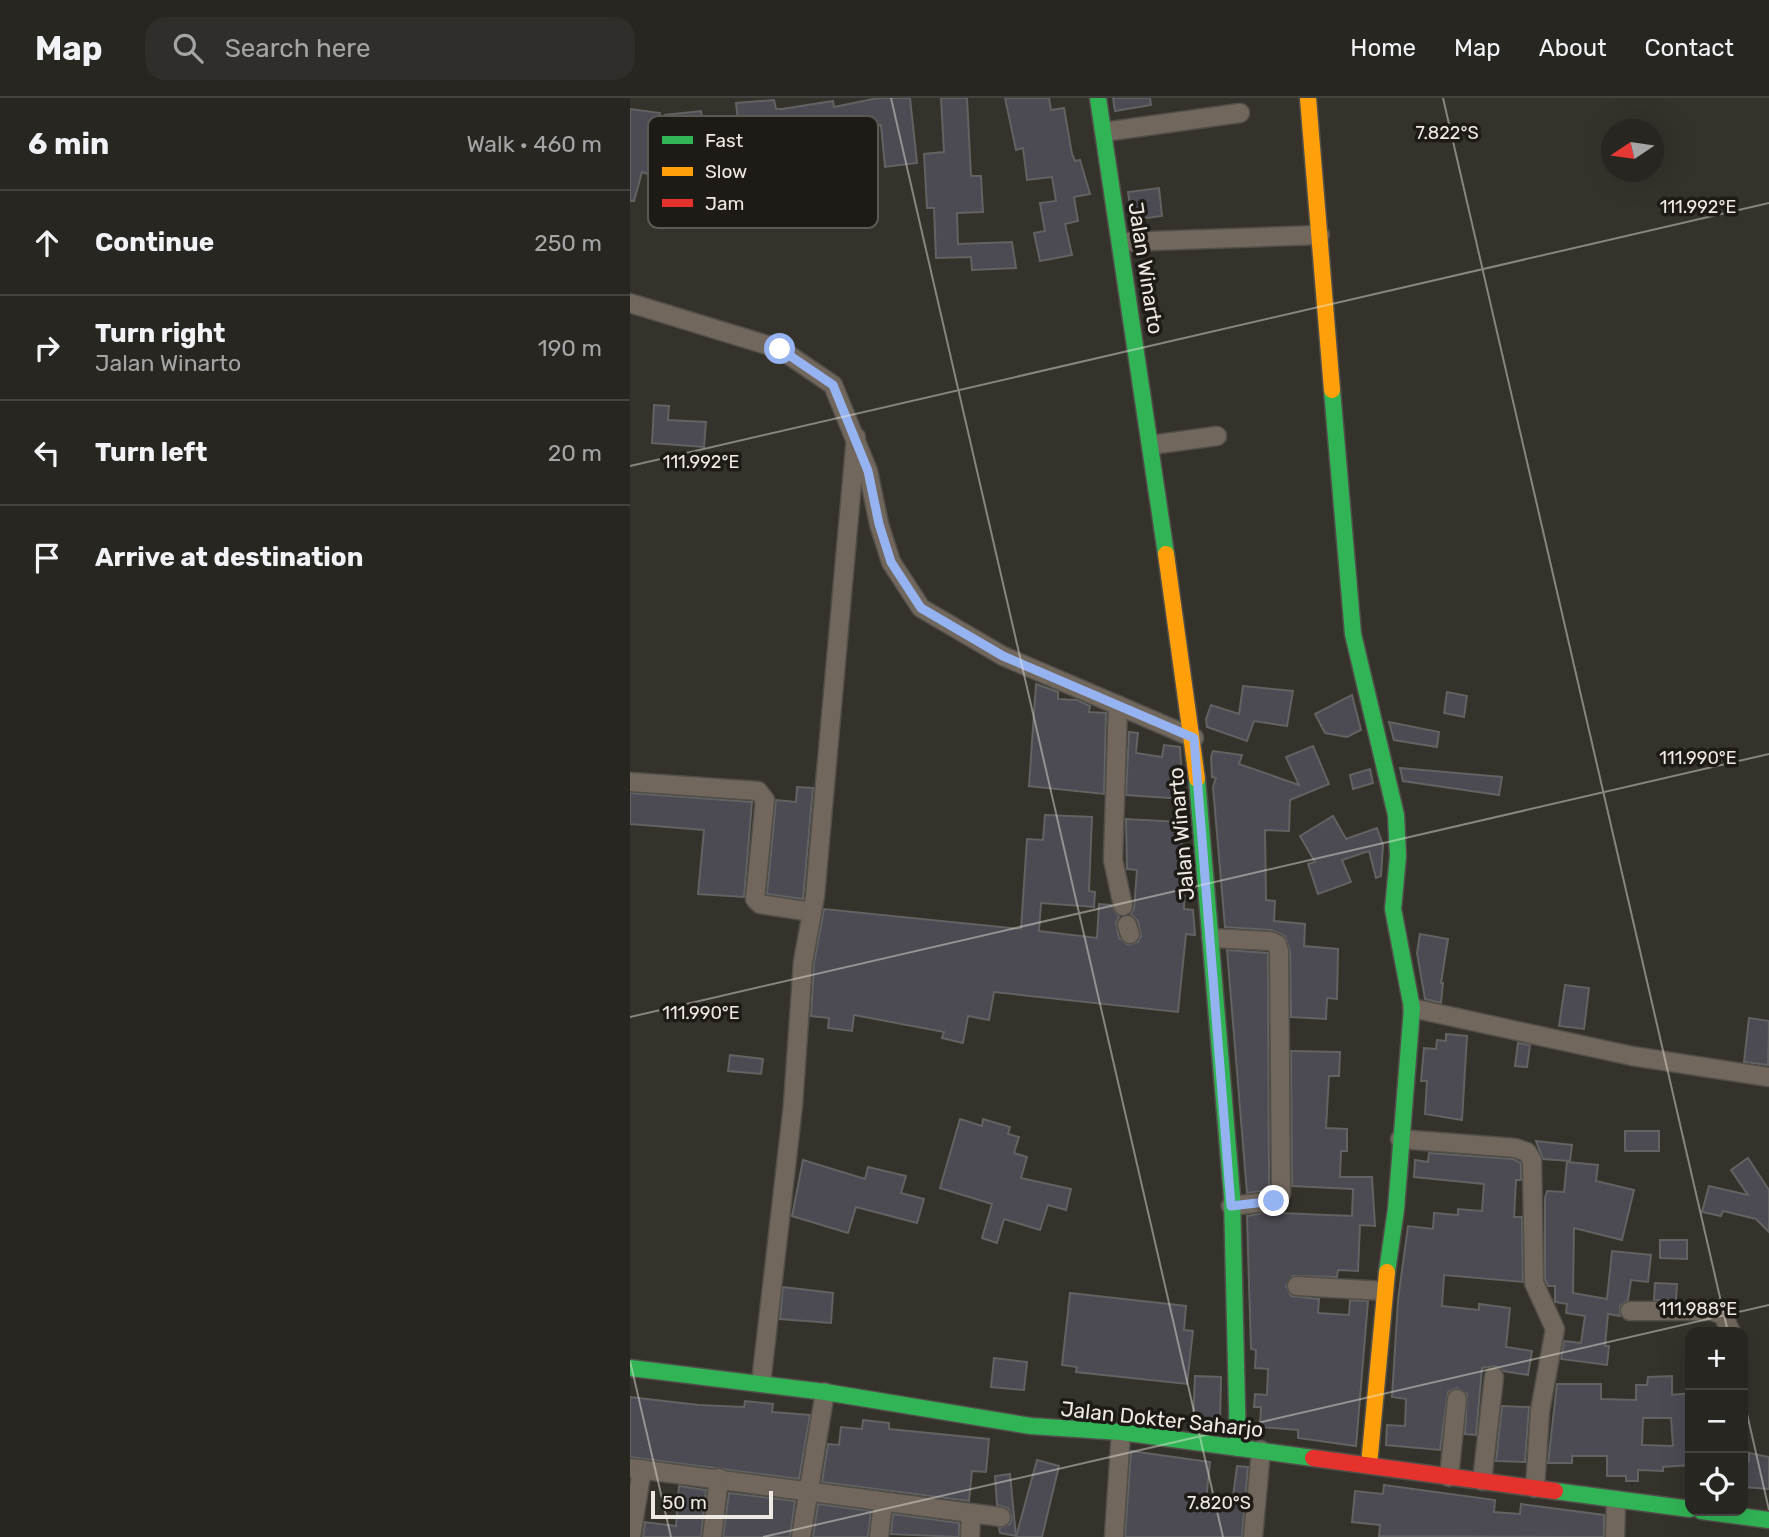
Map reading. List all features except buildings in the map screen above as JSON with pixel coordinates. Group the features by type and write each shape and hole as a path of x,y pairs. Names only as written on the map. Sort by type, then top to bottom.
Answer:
{"main road":[{"name":"Jalan Winarto","path":"1098,98 1194,738 1231,1206 1238,1448"},
{"path":"1308,98 1353,635 1396,815 1398,856 1393,909 1412,1008 1396,1209 1384,1291 1369,1465"},
{"name":"Jalan Dokter Saharjo","path":"630,1368 825,1392 1031,1426 1121,1432 1685,1508"},
{"path":"1748,1516 1769,1520"}],"street":[{"path":"1104,132 1240,113"},
{"path":"1121,242 1321,234"},
{"path":"630,303 780,349 833,385 868,471 879,524 891,562 921,608 1003,656 1194,738"},
{"path":"761,1383 793,1105 803,961 812,912 856,436"},
{"path":"1151,445 1217,436"},
{"path":"1118,705 1113,860 1123,906"},
{"path":"630,782 758,791 765,800 755,899 760,904 812,912"},
{"path":"1211,938 1270,941 1277,944 1279,951 1281,1194 1274,1201 1231,1206"},
{"path":"1412,1008 1632,1056 1769,1077"},
{"path":"1400,1139 1515,1148 1527,1152 1532,1160 1534,1283 1555,1329 1540,1411 1535,1488"},
{"path":"1297,1286 1384,1291"},
{"path":"1630,1311 1712,1311 1724,1315 1729,1327"},
{"path":"1482,1481 1494,1377"},
{"path":"801,1537 806,1492 825,1392"},
{"path":"1449,1477 1457,1399"},
{"path":"1114,1537 1121,1432"},
{"path":"1253,1537 1261,1450"},
{"path":"631,1537 636,1468 1001,1517"},
{"path":"712,1537 719,1478"},
{"path":"1615,1537 1616,1500"},
{"path":"879,1537 883,1503"},
{"path":"970,1537 971,1515"}],"traffic: fast":[{"path":"1098,98 1166,554"},
{"path":"1332,390 1353,634 1396,815 1398,856 1393,909 1412,1008 1396,1209 1387,1272"},
{"path":"1197,779 1232,1196 1238,1448"},
{"path":"630,1368 825,1392 1031,1426 1121,1432 1313,1458"},
{"path":"1555,1491 1685,1508"},
{"path":"1739,1516 1769,1520"}],"traffic: slow":[{"path":"1308,98 1332,390"},
{"path":"1166,554 1197,779"},
{"path":"1369,1465 1387,1272"}],"traffic: jam":[{"path":"1313,1458 1555,1491"}],"route":[{"path":"780,349 833,385 868,471 879,524 891,562 921,608 1003,656 1194,738 1231,1206 1274,1201"}]}
